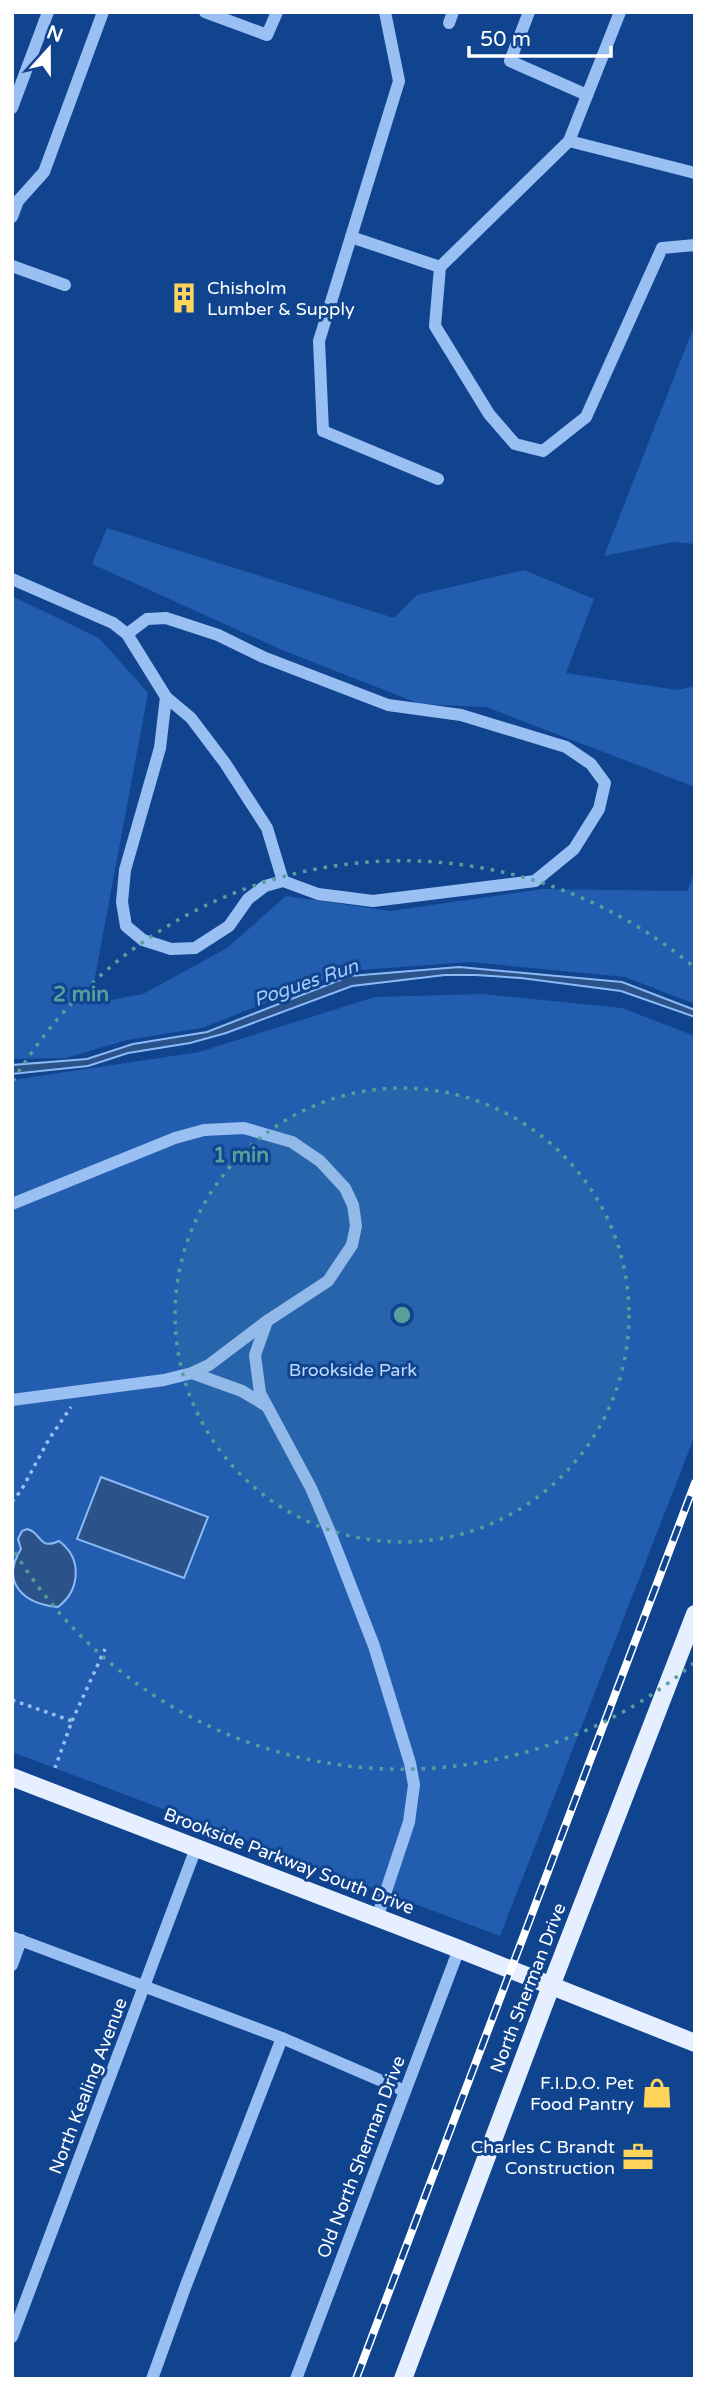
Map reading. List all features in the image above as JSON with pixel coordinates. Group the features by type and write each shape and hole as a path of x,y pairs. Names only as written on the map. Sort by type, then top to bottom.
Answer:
{"main road":[{"name":"North Sherman Drive","path":"403,2379 695,1614"},
{"name":"Brookside Parkway South Drive","path":"12,1777 695,2042"}],"street":[{"path":"12,108 48,12"},
{"path":"12,217 18,201 44,172 103,12"},
{"path":"205,12 267,36 277,12"},
{"path":"385,12 399,82 319,341 323,431 439,479"},
{"path":"529,12 510,61 587,95"},
{"path":"620,12 569,141 440,267 435,326 489,414 515,444 543,451 586,417 662,248 695,245"},
{"path":"569,141 695,173"},
{"path":"351,237 440,267"},
{"path":"12,267 65,285"},
{"path":"12,579 85,609 113,623 127,634 166,697 191,718 225,762 267,828 283,881"},
{"path":"127,634 146,619 166,618 218,635 263,657 388,705 461,715 566,747 591,764 605,783 598,809 573,849 535,881 373,901 318,894 283,881 265,886 248,899 229,926 195,948 171,949 143,940 126,926 122,902 125,870 160,748 166,697"},
{"path":"12,1205 175,1138 204,1130 244,1128 292,1142 320,1161 345,1188 353,1205 356,1226 352,1245 328,1281 267,1321 209,1365 192,1374 12,1400"},
{"path":"267,1321 255,1355 260,1392 311,1488 329,1530 373,1646 410,1763 414,1784 409,1822 377,1917"},
{"path":"192,1374 242,1391 267,1406"},
{"name":"North Kealing Avenue","path":"12,2337 196,1848"},
{"path":"12,1965 17,1938 282,2038 405,2091"},
{"name":"Old North Sherman Drive","path":"296,2379 459,1949"},
{"path":"152,2379 282,2038"}],"path":[{"path":"12,1502 49,1439 83,1391"},
{"path":"55,1768 72,1721 106,1649"},
{"path":"12,1700 72,1721"}],"green space":[{"path":"695,324 695,544 673,542 604,556"},
{"path":"107,528 394,618 417,595 524,570 594,599 566,673 677,690 695,686 695,787 486,707 420,704 282,650 92,564"},
{"path":"12,596 99,638 148,693 90,1004 143,994 227,948 286,896 390,911 542,889 687,891 695,872 695,1004 625,977 470,962 347,971 202,1028 127,1040 66,1058 12,1059"},
{"name":"Brookside Park","path":"482,994 622,1008 695,1036 695,1435 500,1936 12,1752 12,1080 199,1052 375,997"}],"shaded area":[{"path":"459,967 622,982 695,1010 695,1017 621,991 521,978 445,975 352,986 226,1033 190,1043 128,1053 88,1066 12,1074 12,1065 87,1059 133,1044 207,1032 350,976"},
{"path":"101,1477 208,1517 184,1578 77,1539"},
{"path":"27,1529 47,1544 59,1541 72,1557 76,1574 74,1583 71,1592 58,1607 26,1596 15,1582 15,1561 21,1549 18,1539 22,1531"}],"railway":[{"path":"356,2379 695,1483"}],"place":[{"name":"Chisholm Lumber & Supply","path":"184,298"},
{"name":"F.I.D.O. Pet Food Pantry","path":"657,2093"},
{"name":"Charles C Brandt Construction","path":"638,2157"}],"water label":[{"name":"Pogues Run","path":"306,983"}]}
